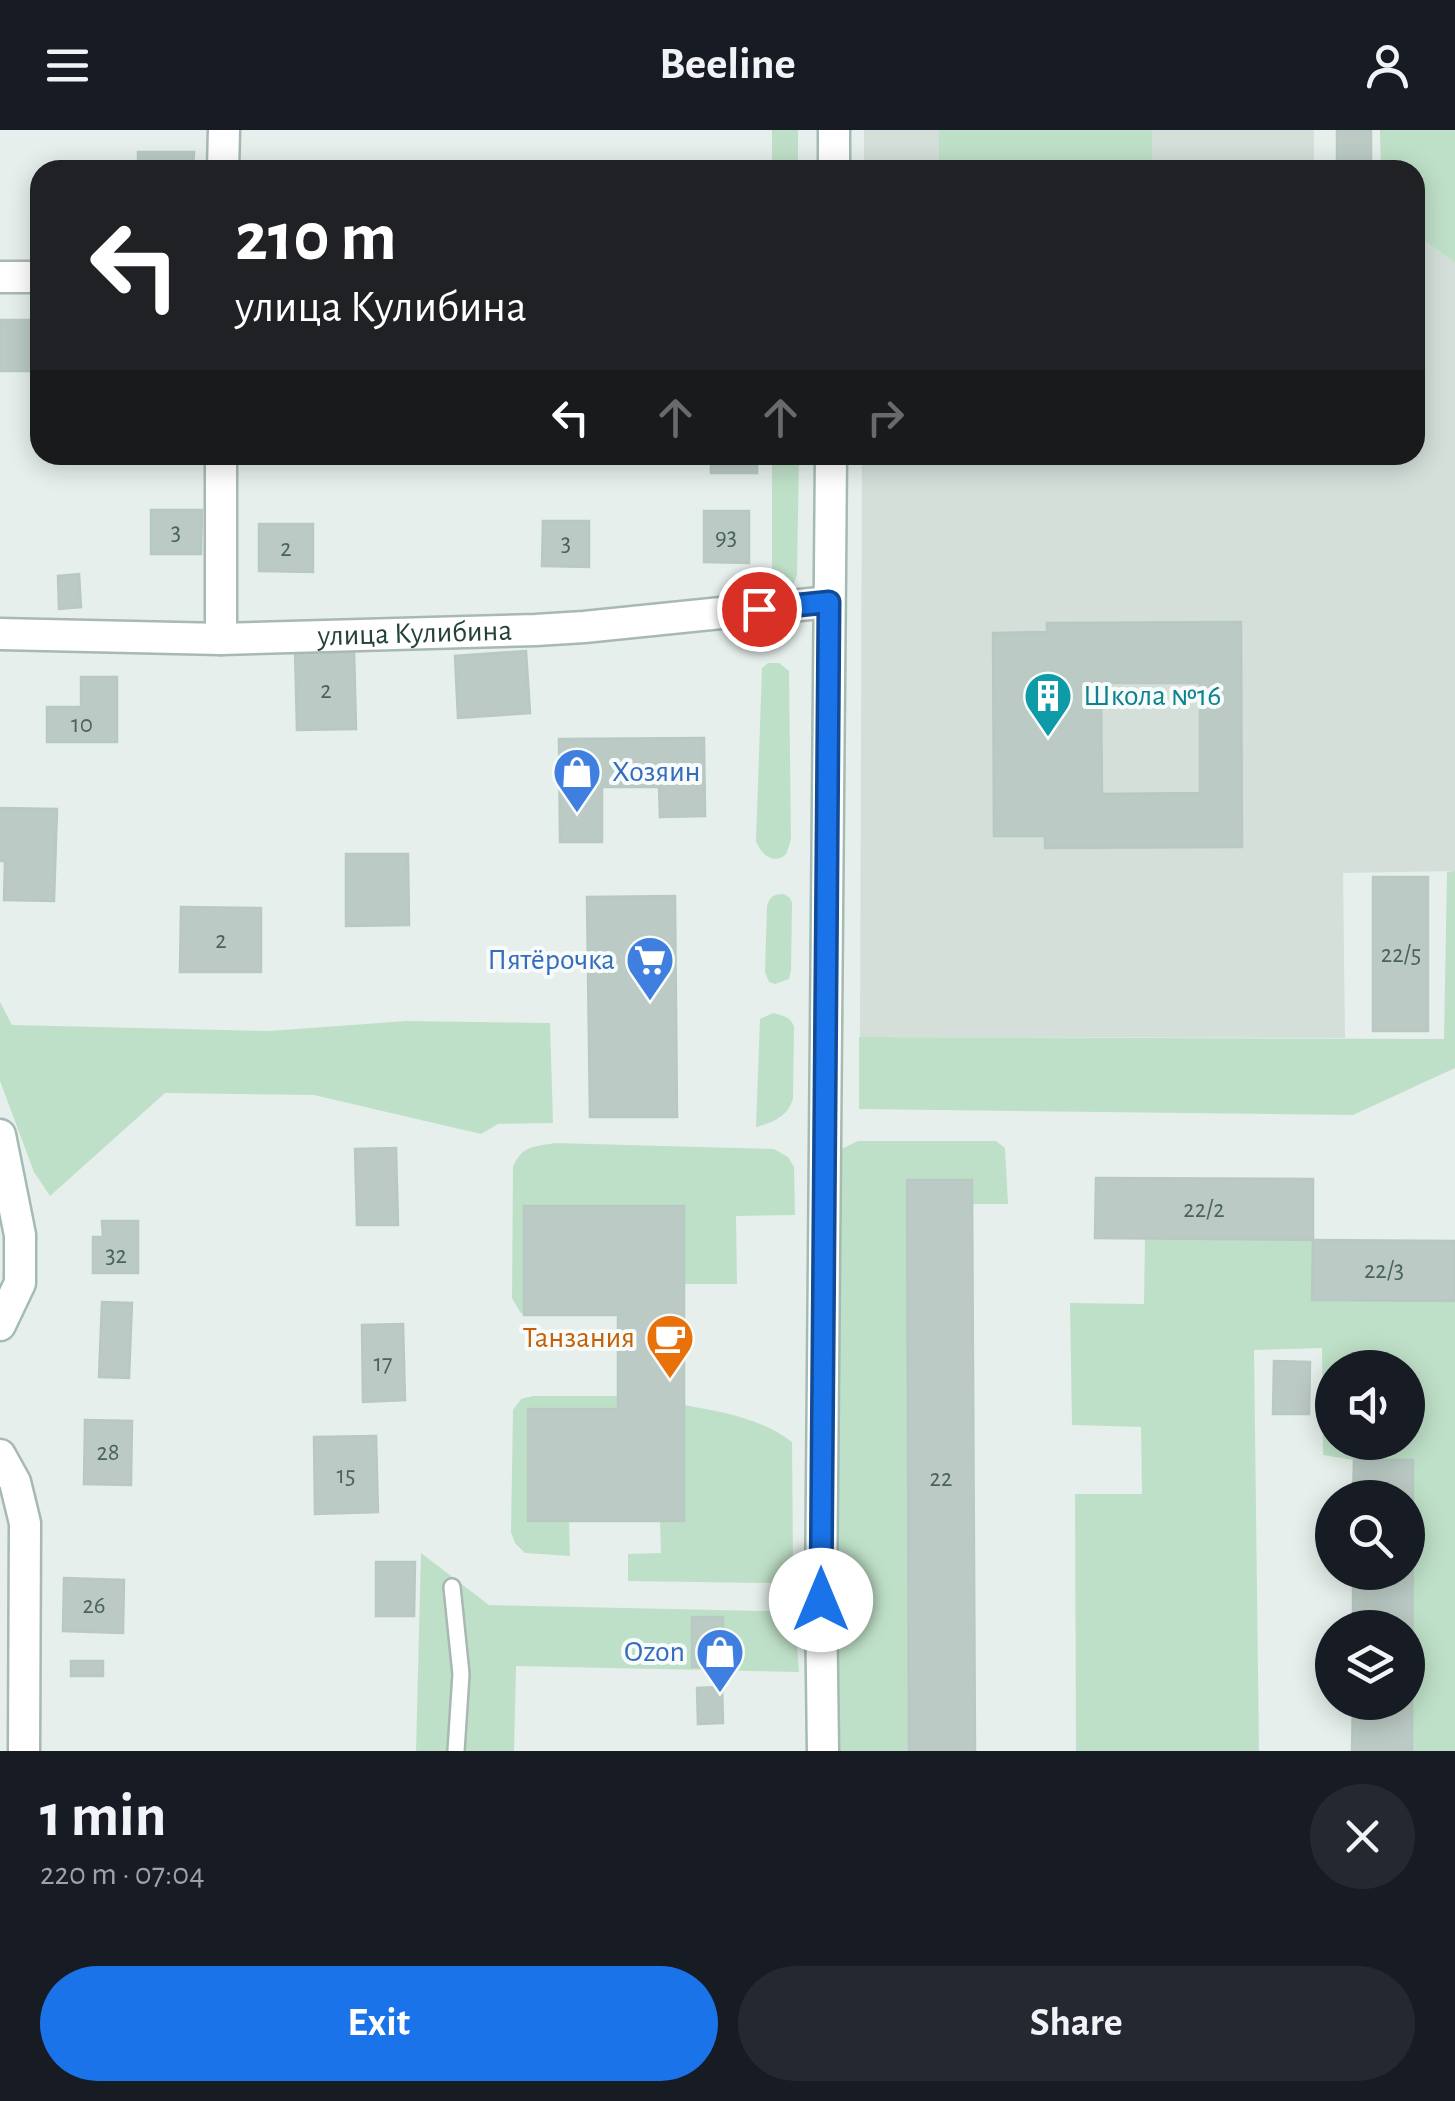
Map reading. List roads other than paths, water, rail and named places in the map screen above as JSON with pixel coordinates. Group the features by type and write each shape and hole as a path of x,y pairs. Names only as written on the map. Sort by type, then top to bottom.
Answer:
{"street":[{"path":"223,160 224,130"},
{"path":"834,130 834,160"},
{"path":"0,277 30,277"},
{"path":"220,639 221,465"},
{"path":"823,1751 831,465"},
{"name":"улица Кулибина","path":"0,634 220,639 568,628 829,602"},
{"path":"0,1134 20,1236 20,1283 0,1326"},
{"path":"0,1455 15,1482 25,1523 24,1751"}],"lane":[{"path":"452,1587 461,1674 456,1751"}],"place":[{"name":"Школа №16","path":"1048,738"},
{"name":"Хозяин","path":"577,814"},
{"name":"Пятёрочка","path":"650,1002"},
{"name":"Танзания","path":"670,1380"},
{"name":"Ozon","path":"720,1694"}]}
